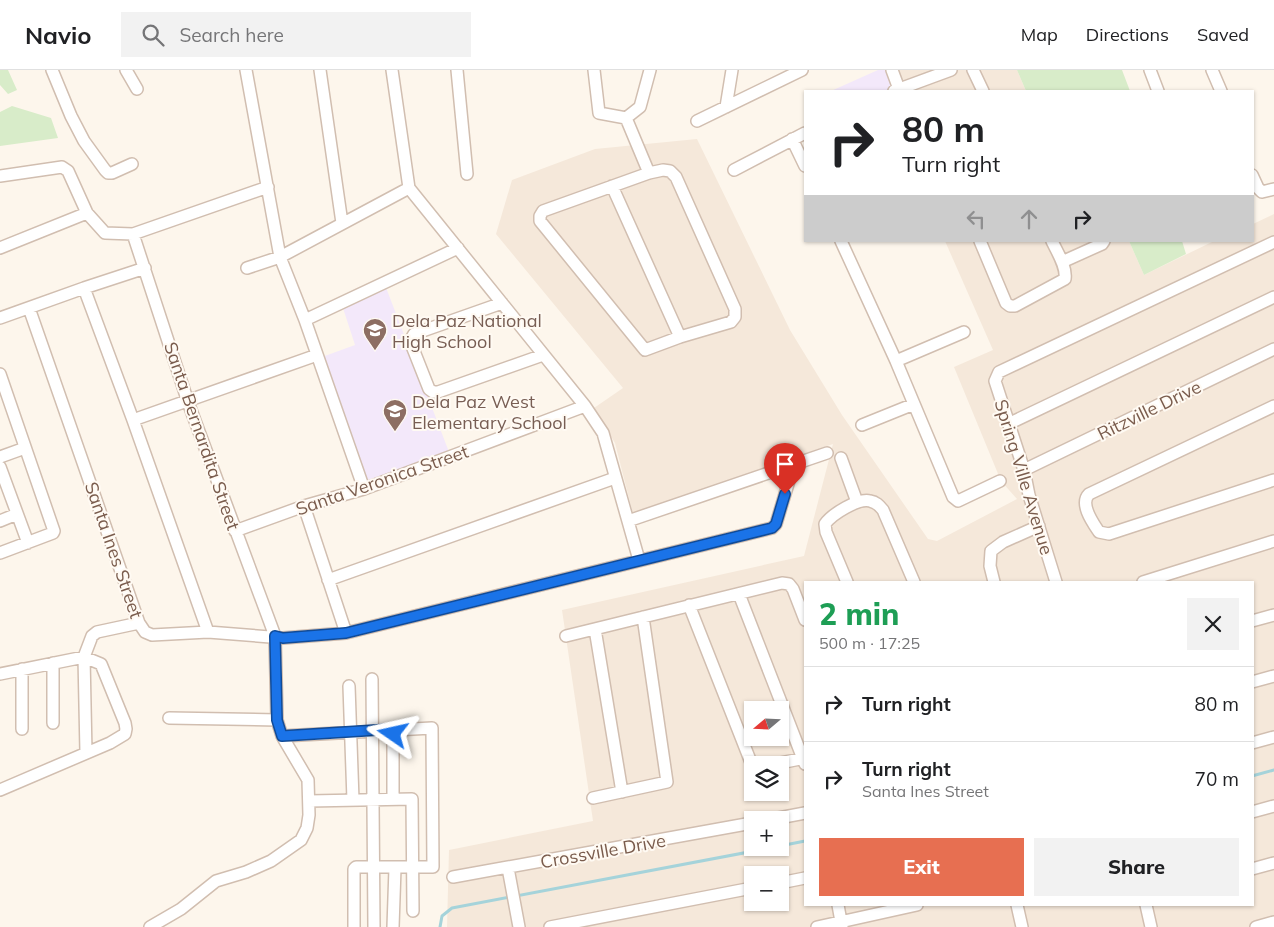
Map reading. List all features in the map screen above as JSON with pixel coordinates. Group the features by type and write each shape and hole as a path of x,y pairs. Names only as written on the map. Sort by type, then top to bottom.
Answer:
{"street":[{"path":"52,70 71,116 84,141 105,170 108,173 112,173 132,164"},
{"path":"126,70 137,89"},
{"path":"246,70 280,257 305,320 364,489"},
{"path":"320,70 342,223"},
{"path":"392,70 409,188 585,406 603,434 639,560"},
{"path":"457,70 467,174"},
{"path":"594,70 599,113 626,118 640,107 650,70"},
{"path":"726,107 732,70"},
{"path":"697,121 802,70"},
{"path":"892,70 897,90 914,87 951,70"},
{"path":"973,70 983,90"},
{"path":"1150,70 1158,90"},
{"path":"1212,70 1220,90"},
{"path":"626,118 649,173"},
{"path":"734,170 804,133"},
{"path":"792,139 804,164"},
{"path":"0,176 62,166 68,171 88,214 105,233 133,234 268,187"},
{"path":"663,170 670,171 676,177 735,309 735,317 731,322 680,337 645,350 540,221 543,211 612,186 663,170"},
{"path":"1254,179 1262,192 1274,189"},
{"path":"612,186 680,337"},
{"path":"247,268 280,257 409,188"},
{"path":"0,248 88,214"},
{"name":"Santa Bernardita Street","path":"133,234 188,402 275,636 277,720 282,736 308,780 309,801 307,828 301,840 271,861 246,872 216,881 181,909 150,927"},
{"path":"841,242 896,361 955,500 958,501 1000,481"},
{"path":"980,242 1006,303 1010,306 1014,306 1065,278 1066,274 1062,262 1052,242"},
{"path":"1062,262 1103,242"},
{"name":"Spring Ville Avenue","path":"1056,581 1024,470 995,381 998,372 1274,242"},
{"path":"305,320 458,248"},
{"path":"0,318 145,268"},
{"path":"84,288 208,632"},
{"path":"1008,424 1274,297"},
{"path":"502,303 412,336 410,341 429,389 433,392 438,392 543,355"},
{"name":"Santa Ines Street","path":"30,308 139,623 145,632 152,634 208,632 283,638 346,633 772,528 776,524 794,464"},
{"path":"896,361 964,332"},
{"name":"Ritzville Drive","path":"1024,470 1274,350"},
{"path":"133,420 317,355"},
{"path":"0,374 54,531 53,534 0,553"},
{"path":"862,425 914,404"},
{"name":"Santa Veronica Street","path":"235,531 304,506 364,489 585,406"},
{"path":"1274,406 1090,494 1085,499 1085,504 1099,532 1109,534 1274,480"},
{"path":"0,457 25,448"},
{"path":"628,521 827,453"},
{"path":"841,458 857,502"},
{"path":"0,467 3,486 17,514 28,543"},
{"path":"328,580 616,478"},
{"path":"847,581 826,532 825,524 830,517 857,502 868,500 876,503 883,510 914,581"},
{"path":"304,506 346,633"},
{"path":"0,521 17,514"},
{"path":"994,581 990,566 991,551 1003,542 1039,526"},
{"path":"1146,581 1274,541"},
{"path":"566,636 782,583 789,584 793,589 804,617"},
{"path":"739,594 804,760 789,762"},
{"path":"689,605 748,756"},
{"path":"1254,620 1274,615"},
{"path":"593,798 667,782 668,778 643,617"},
{"path":"86,753 84,657 92,636 97,632 139,623"},
{"path":"595,629 622,792"},
{"path":"0,674 84,657 101,664 125,722 126,729 125,734 110,743 0,790"},
{"path":"52,722 54,663"},
{"path":"22,669 22,729"},
{"path":"1254,681 1274,676"},
{"path":"372,679 374,927"},
{"path":"349,686 353,800"},
{"path":"169,718 277,720"},
{"path":"282,736 432,728 433,866 395,868 356,867 354,871 354,927"},
{"path":"393,729 393,799"},
{"path":"1254,742 1274,737"},
{"path":"309,801 410,798 413,801 413,911"},
{"path":"1254,811 1274,806"},
{"path":"789,816 804,813"},
{"name":"Crossville Drive","path":"452,877 744,824"},
{"path":"1254,868 1274,863"},
{"path":"393,927 395,868"},
{"path":"508,868 519,927"},
{"path":"789,881 804,878"},
{"path":"550,927 744,890"},
{"path":"838,906 841,925"},
{"path":"817,927 841,925 913,906"},
{"path":"1017,906 1022,927"},
{"path":"1146,906 1151,927"},
{"path":"1256,927 1274,922"}],"shaded area":[{"path":"878,70 888,70 895,87 888,90 833,90"},
{"path":"897,70 1017,70 1026,90 905,90"},
{"path":"697,139 790,330 842,415 928,539 937,541 1017,499 1001,481 954,367 993,350 945,242 1129,242 1144,275 1212,242 1254,242 1254,224 1274,214 1274,927 447,927 449,850 593,821 562,610 804,556 833,444 633,514 615,443 594,408 623,388 496,234 512,180 595,149"},
{"path":"385,285 449,452 365,481 322,357 355,345 343,308"}],"green space":[{"path":"0,70 8,70 17,90 8,94 0,85"},
{"path":"1017,70 1122,70 1130,90 1026,90"},
{"path":"12,106 51,118 58,138 0,146 0,112"},
{"path":"1129,242 1182,242 1186,254 1144,275"}],"waterway":[{"path":"1254,775 1274,770"},
{"path":"789,844 804,841"},
{"path":"440,927 442,916 452,908 744,853"}],"place":[{"name":"Dela Paz National High School","path":"375,351"},
{"name":"Dela Paz West Elementary School","path":"395,432"}],"route":[{"path":"393,734 393,729 282,736 277,720 275,636 283,638 346,633 772,528 776,524 785,494"}]}
